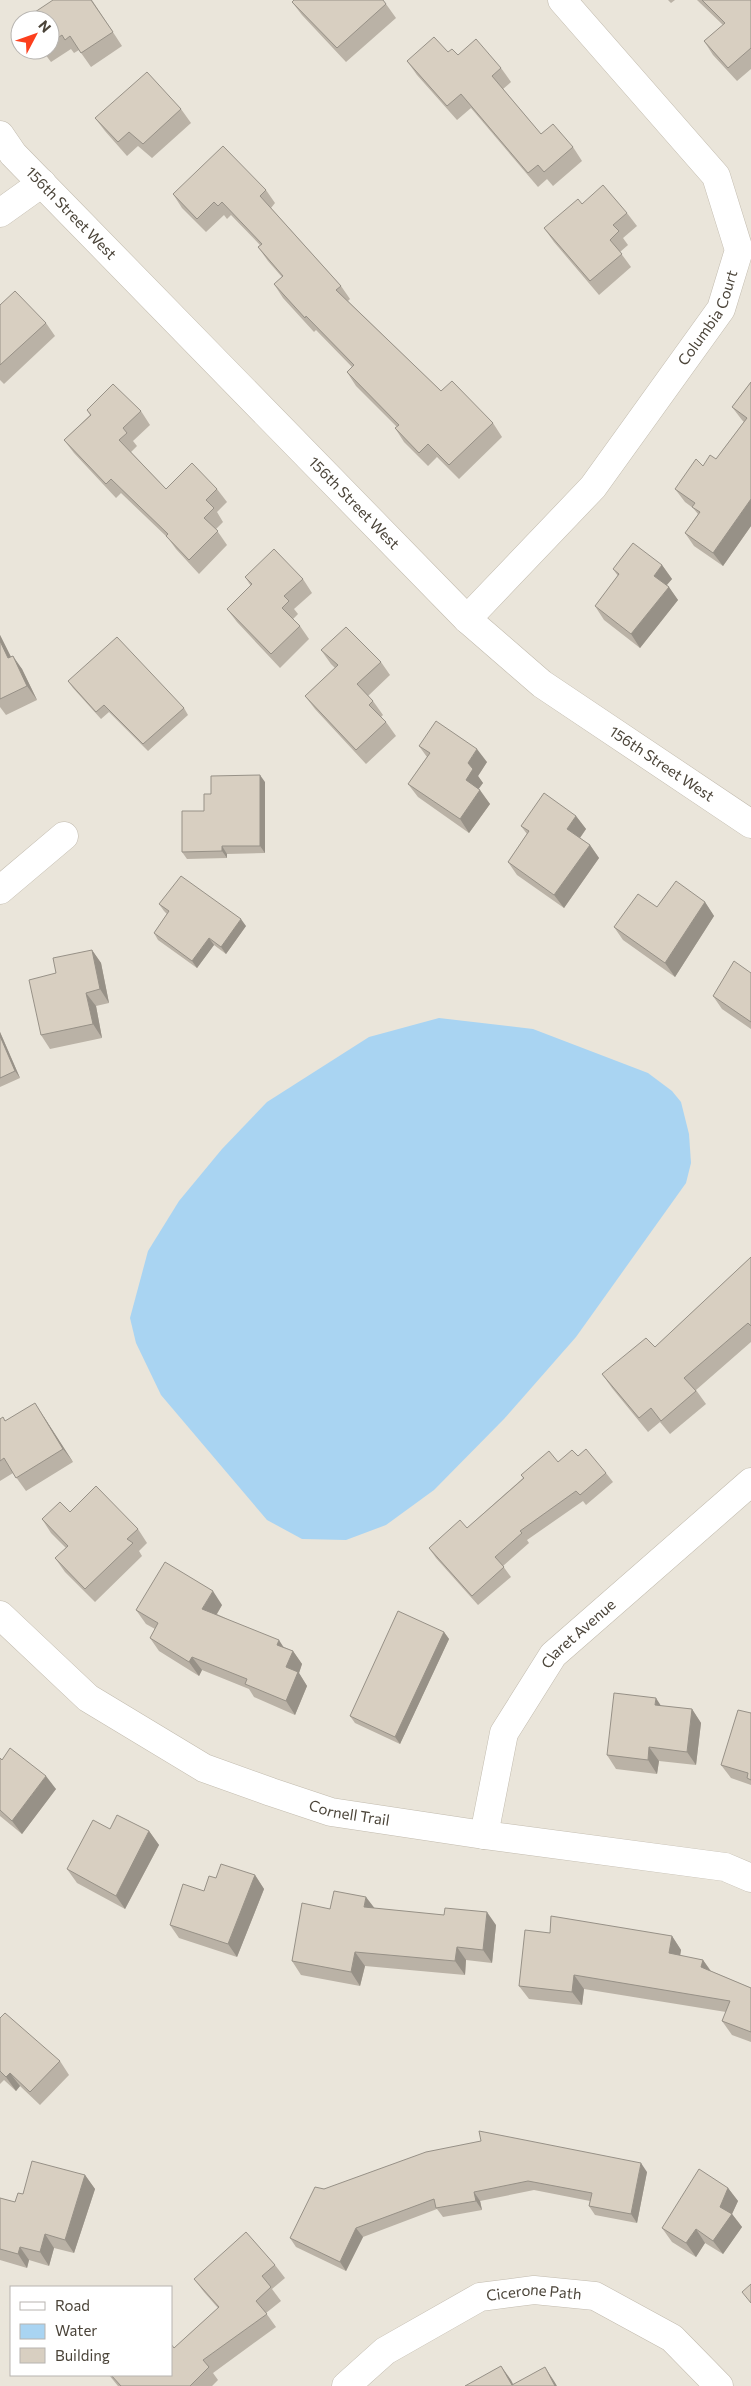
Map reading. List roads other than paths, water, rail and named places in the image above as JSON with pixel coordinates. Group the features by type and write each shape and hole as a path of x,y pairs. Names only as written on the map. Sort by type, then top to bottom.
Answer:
{"street":[{"name":"Columbia Court","path":"467,620 593,487 721,309 739,250 716,176 562,0"},
{"name":"156th Street West","path":"0,135 13,154 467,620 542,684 751,824"},
{"path":"0,213 42,183"},
{"path":"0,890 64,836"},
{"name":"Claret Avenue","path":"484,1835 504,1733 553,1655 751,1482"},
{"name":"Cornell Trail","path":"0,1615 88,1698 204,1768 331,1812 484,1835 725,1867 751,1878"},
{"name":"Cicerone Path","path":"346,2386 385,2352 480,2297 534,2290 594,2296 672,2338 719,2386"}],"water":[{"path":"439,1018 533,1029 648,1073 672,1091 681,1102 689,1134 691,1163 686,1183 576,1337 504,1419 434,1490 386,1525 346,1540 302,1539 267,1520 161,1395 136,1343 130,1318 148,1251 179,1201 222,1149 267,1102 369,1037"}]}
